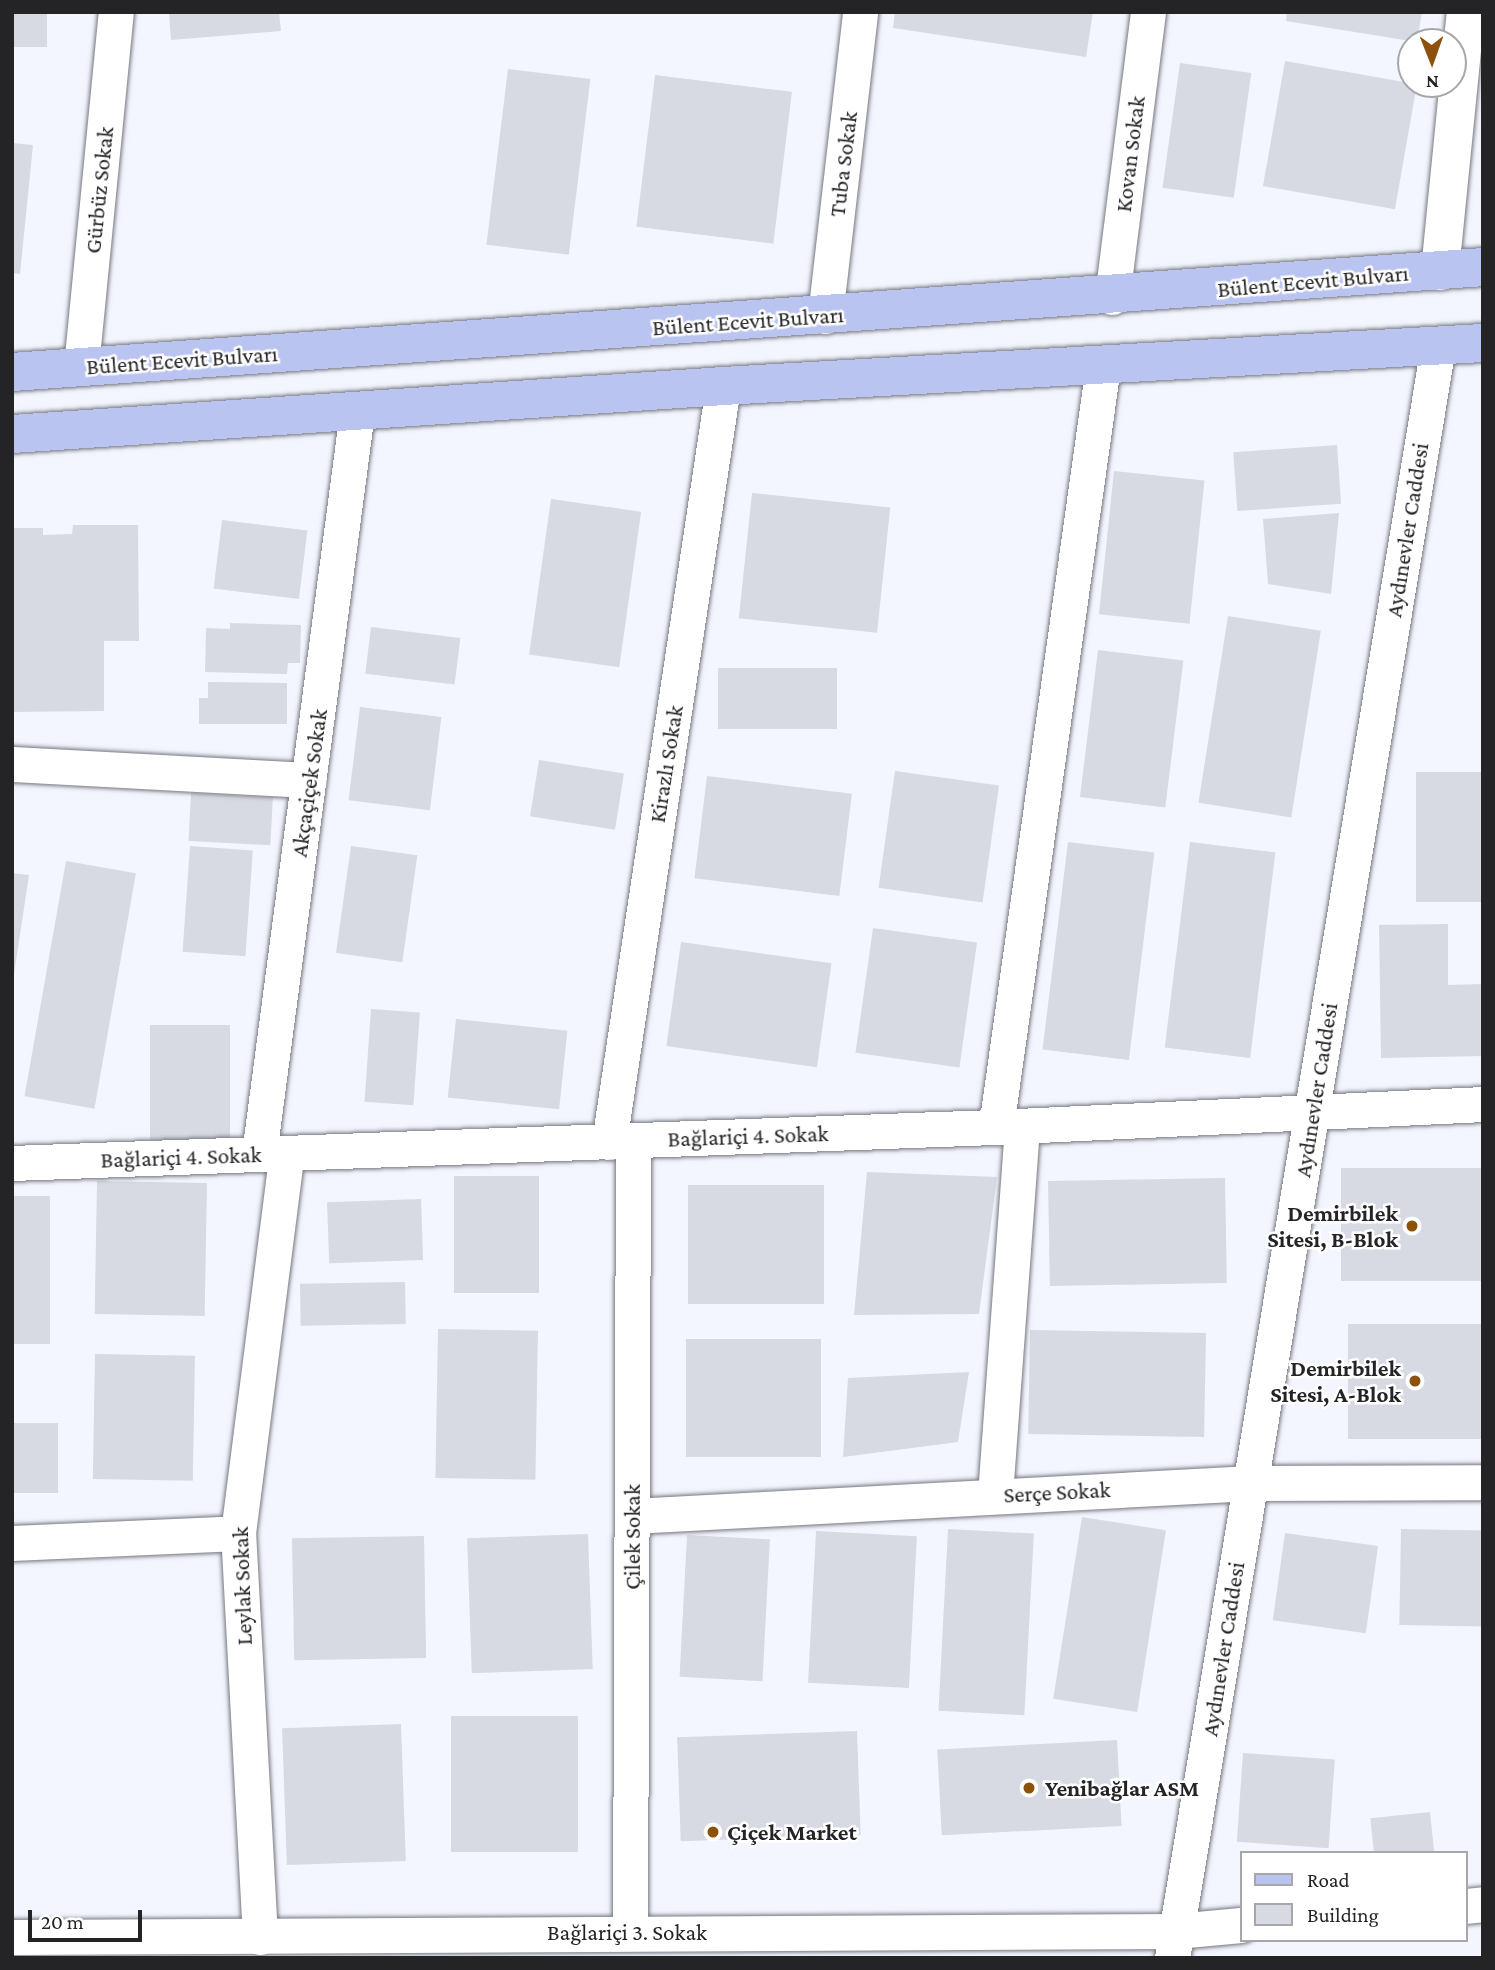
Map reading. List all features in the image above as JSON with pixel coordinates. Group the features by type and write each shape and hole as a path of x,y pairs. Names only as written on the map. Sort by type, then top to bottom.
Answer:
{"main road":[{"name":"Bülent Ecevit Bulvarı","path":"12,372 1112,297 1483,267"},
{"path":"12,434 723,386 1483,343"}],"street":[{"name":"Gürbüz Sokak","path":"81,368 116,12"},
{"name":"Tuba Sokak","path":"825,316 860,12"},
{"name":"Kovan Sokak","path":"1112,297 1148,12"},
{"path":"1440,271 1466,12"},
{"name":"Aydınevler Caddesi","path":"1174,1944 1437,346"},
{"path":"995,1495 1009,1126 1103,366"},
{"name":"Kirazlı Sokak","path":"621,1141 723,386"},
{"name":"Akçaçiçek Sokak","path":"273,1154 309,780 357,412"},
{"path":"12,764 309,780"},
{"name":"Bağlariçi 4. Sokak","path":"12,1163 1312,1114 1483,1104"},
{"name":"Çilek Sokak","path":"621,1141 632,1516 630,1932"},
{"name":"Leylak Sokak","path":"260,1937 238,1533 273,1154"},
{"name":"Serçe Sokak","path":"632,1516 1251,1483 1483,1482"},
{"path":"12,1543 238,1533"},
{"name":"Bağlariçi 3. Sokak","path":"12,1937 207,1948 260,1937 560,1945 630,1932 863,1945 1174,1944 1240,1925"}],"building":[{"path":"12,12 47,12 47,47 12,47"},
{"path":"169,12 279,12 281,31 171,40"},
{"path":"895,12 1093,12 1086,57 893,28"},
{"path":"1287,12 1422,12 1419,28 1397,28 1397,39 1286,21"},
{"path":"1285,61 1397,81 1397,98 1415,98 1395,209 1263,186"},
{"path":"1180,63 1251,73 1234,198 1162,188"},
{"path":"508,69 590,79 569,255 486,245"},
{"path":"655,75 792,92 773,244 636,227"},
{"path":"12,143 33,145 20,274 12,273"},
{"path":"1337,445 1341,504 1237,511 1233,452"},
{"path":"1114,471 1205,481 1189,624 1099,614"},
{"path":"752,493 890,508 877,633 739,618"},
{"path":"551,499 641,512 619,667 529,654"},
{"path":"1339,513 1331,594 1268,584 1263,519"},
{"path":"222,520 307,530 299,599 214,588"},
{"path":"73,525 138,525 139,641 104,641 104,711 12,712 12,528 43,528 43,535 72,534"},
{"path":"1228,616 1321,631 1291,817 1198,803"},
{"path":"230,623 301,625 300,663 288,663 287,674 205,672 206,628 230,629"},
{"path":"371,627 460,638 455,685 365,674"},
{"path":"1098,650 1183,660 1165,807 1080,797"},
{"path":"718,668 837,668 837,729 718,729"},
{"path":"208,682 287,683 287,724 199,724 199,698 208,698"},
{"path":"360,707 441,717 430,810 349,800"},
{"path":"539,760 624,773 615,830 530,816"},
{"path":"895,771 999,786 983,902 879,888"},
{"path":"1416,772 1483,772 1483,902 1416,902"},
{"path":"707,776 852,794 839,896 694,878"},
{"path":"191,793 273,797 270,845 188,841"},
{"path":"1068,842 1154,853 1129,1060 1043,1049"},
{"path":"1190,842 1275,852 1250,1058 1165,1047"},
{"path":"190,846 253,850 245,956 183,952"},
{"path":"351,846 417,855 402,962 336,953"},
{"path":"66,861 136,873 94,1109 24,1096"},
{"path":"12,873 29,875 14,974 12,974"},
{"path":"1448,924 1448,985 1483,984 1483,1056 1381,1058 1379,925"},
{"path":"873,928 977,943 959,1067 855,1053"},
{"path":"681,942 832,963 817,1067 666,1046"},
{"path":"371,1009 420,1012 413,1105 365,1102"},
{"path":"456,1019 567,1031 559,1109 448,1098"},
{"path":"150,1025 230,1025 230,1140 150,1140"},
{"name":"Demirbilek Sitesi, B-Blok","path":"1341,1168 1483,1168 1483,1281 1341,1281"},
{"path":"867,1172 997,1177 979,1314 854,1315"},
{"path":"454,1176 539,1176 539,1293 454,1293"},
{"path":"1225,1178 1227,1283 1050,1286 1048,1181"},
{"path":"97,1181 207,1183 205,1316 95,1314"},
{"path":"688,1185 824,1185 824,1304 688,1304"},
{"path":"12,1196 50,1196 50,1344 12,1344"},
{"path":"421,1199 423,1260 329,1263 327,1202"},
{"path":"405,1282 406,1324 301,1326 300,1284"},
{"name":"Demirbilek Sitesi, A-Blok","path":"1348,1324 1483,1324 1483,1439 1348,1439"},
{"path":"438,1329 538,1331 535,1480 435,1478"},
{"path":"1030,1330 1206,1333 1204,1437 1028,1434"},
{"path":"686,1339 821,1339 821,1457 686,1457"},
{"path":"95,1354 195,1356 193,1481 93,1479"},
{"path":"969,1372 958,1442 843,1457 848,1378"},
{"path":"12,1423 58,1423 58,1493 12,1493"},
{"path":"1082,1517 1166,1530 1137,1712 1053,1699"},
{"path":"948,1529 1034,1534 1024,1715 938,1711"},
{"path":"1401,1529 1483,1530 1481,1626 1399,1625"},
{"path":"816,1531 917,1536 909,1688 808,1683"},
{"path":"1285,1533 1378,1546 1366,1633 1273,1620"},
{"path":"588,1534 593,1669 472,1673 467,1538"},
{"path":"687,1535 770,1539 762,1681 680,1677"},
{"path":"424,1536 426,1658 294,1660 292,1538"},
{"path":"451,1716 578,1716 578,1852 451,1852"},
{"path":"401,1724 406,1861 287,1865 282,1728"},
{"path":"857,1731 861,1835 681,1841 677,1737"},
{"name":"Yenibağlar ASM","path":"1117,1740 1122,1826 942,1835 937,1749"},
{"path":"1243,1753 1335,1759 1329,1848 1237,1842"},
{"path":"1430,1812 1434,1851 1374,1851 1370,1818"}],"place":[{"name":"Demirbilek Sitesi, B-Blok","path":"1412,1226"},
{"name":"Demirbilek Sitesi, A-Blok","path":"1415,1381"},
{"name":"Yenibağlar ASM","path":"1029,1788"},
{"name":"Çiçek Market","path":"713,1832"}]}
